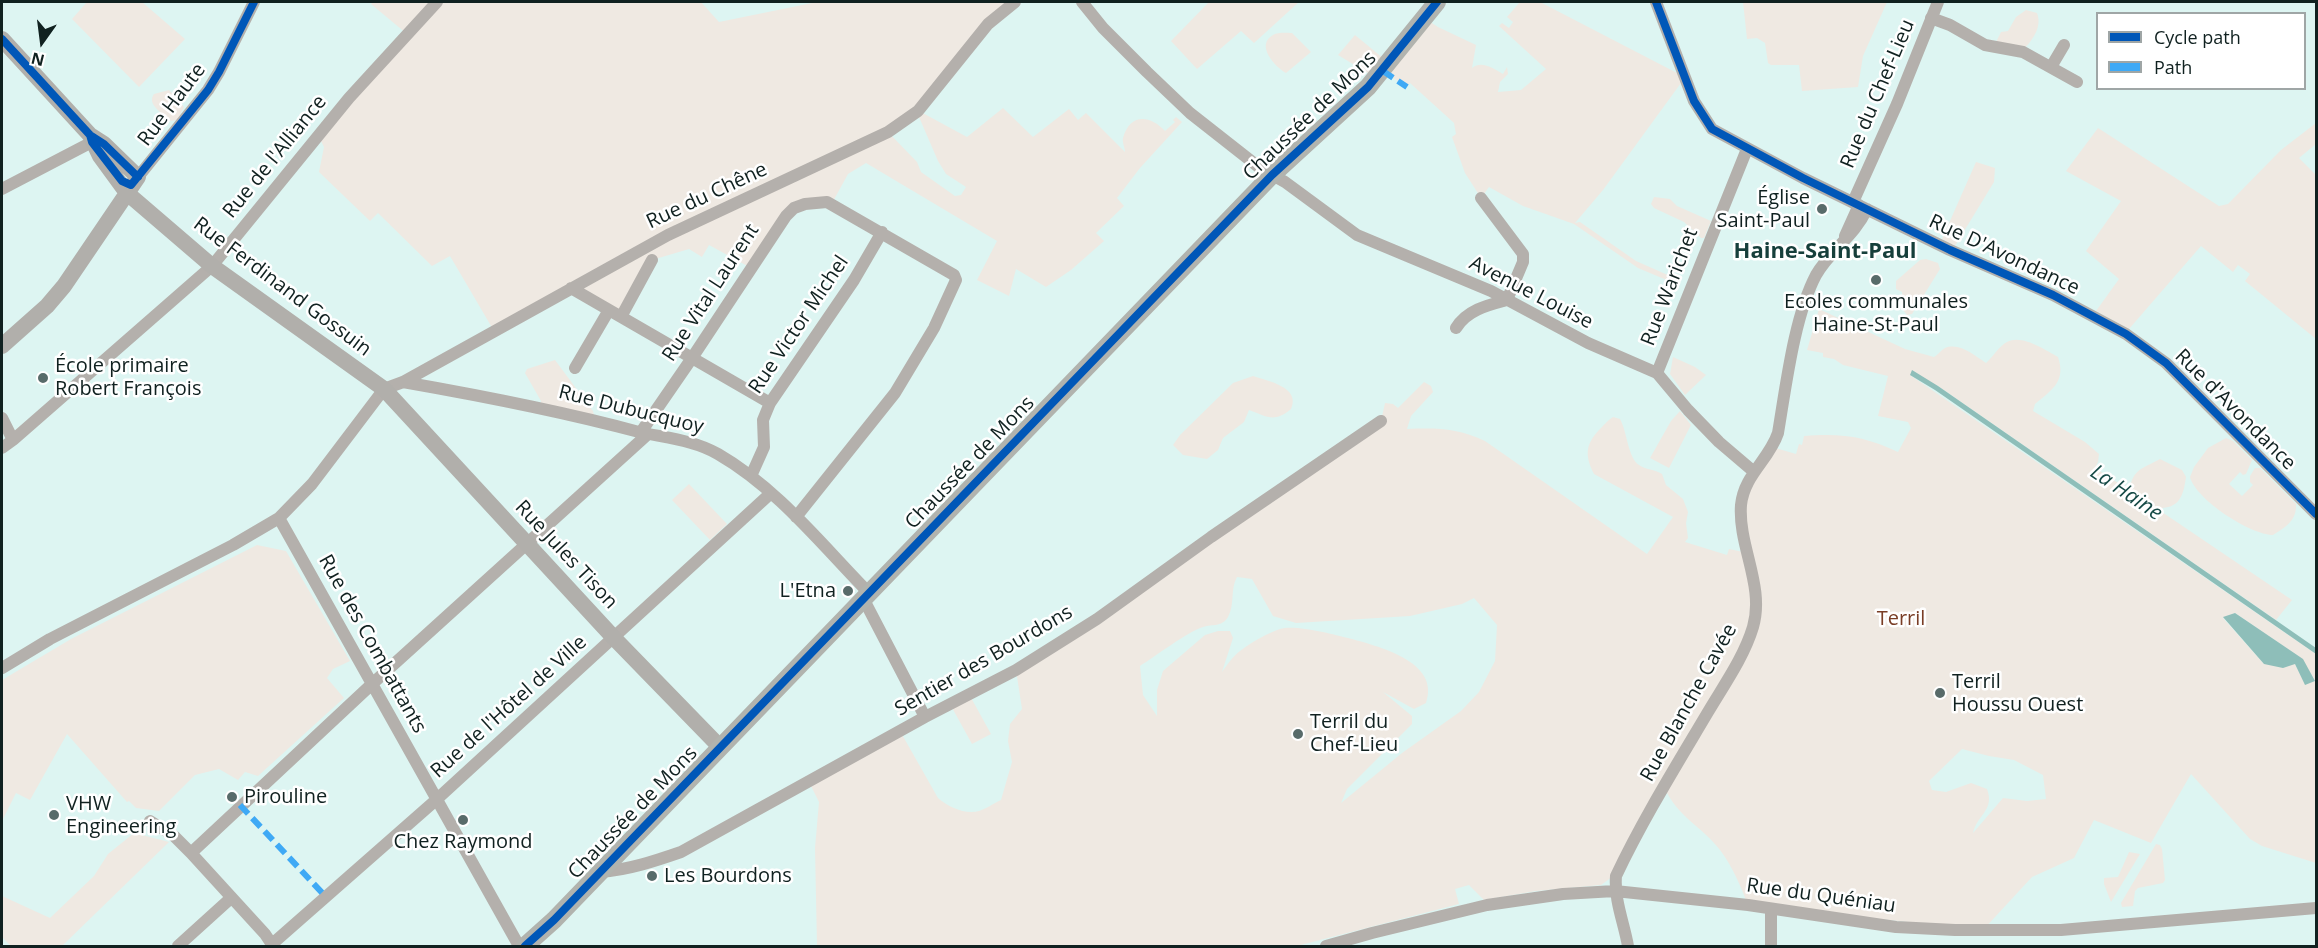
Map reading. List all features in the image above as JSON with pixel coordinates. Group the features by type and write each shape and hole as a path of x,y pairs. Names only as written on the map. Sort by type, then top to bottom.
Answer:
{"main road":[{"name":"Chaussée de Mons","path":"525,946 600,872 1272,175 1368,87 1437,2"}],"street":[{"name":"Rue Haute","path":"132,185 208,90 254,2"},
{"name":"Rue de l'Alliance","path":"2,448 212,266 349,98 437,2"},
{"name":"Rue du Chêne","path":"384,389 403,382 668,235 858,147 909,119 918,111 988,24 1015,2"},
{"name":"Avenue Louise","path":"1082,2 1103,28 1190,113 1260,168 1357,235 1491,291 1588,343 1657,373 1719,442 1753,471"},
{"name":"Rue D'Avondance","path":"1656,2 1694,101 1713,129 1747,149 1859,206 1950,250 2053,295 2126,334"},
{"name":"Rue du Chef-Lieu","path":"1744,488 1753,471 1772,447 1778,433 1797,333 1809,291 1819,271 1858,226 1859,206 1938,2"},
{"path":"1931,18 1950,25 1985,45 2024,52 2077,82"},
{"path":"2051,67 2064,45"},
{"name":"Rue Ferdinand Gossuin","path":"5,48 91,139 104,144 132,185 212,266 384,389"},
{"path":"2,189 91,139"},
{"name":"Rue Warichet","path":"1657,373 1747,149"},
{"path":"2,346 42,311 64,286 132,185"},
{"path":"1456,328 1467,316 1481,307 1507,300 1523,262 1523,254 1481,198"},
{"name":"Rue Vital Laurent","path":"191,853 240,805 526,545 644,433 786,216 794,208 821,202 882,232"},
{"path":"796,517 895,393 934,328 957,278 882,232"},
{"name":"Rue Victor Michel","path":"751,476 764,447 763,420 770,403 854,280 882,232"},
{"path":"621,317 652,260"},
{"path":"571,288 770,403"},
{"path":"575,368 609,310"},
{"name":"Rue d'Avondance","path":"2126,334 2166,363 2316,514"},
{"name":"Rue Dubucquoy","path":"403,382 540,407 701,445 751,476 796,517 866,595 925,717"},
{"path":"2,668 50,639 279,518 312,484 384,389"},
{"name":"Rue Jules Tison","path":"384,389 526,545 720,747"},
{"path":"2,418 13,440"},
{"name":"Sentier des Bourdons","path":"600,872 615,871 681,852 925,717 1016,670 1088,624 1381,421"},
{"name":"Rue Blanche Cavée","path":"1615,891 1616,876 1620,868 1737,662 1752,630 1757,598 1741,518 1744,488"},
{"name":"Rue de l'Hôtel de Ville","path":"272,946 436,800 771,494"},
{"name":"Rue des Combattants","path":"279,518 519,946"},
{"path":"150,821 174,836 191,853 265,934 272,946"},
{"path":"1615,891 1625,925 1628,946"},
{"name":"Rue du Quéniau","path":"1326,946 1487,905 1563,894 1615,891 1771,909 1896,927 2034,931 2316,908"},
{"path":"178,946 231,898"},
{"path":"1771,909 1771,946"}],"green space":[{"path":"87,2 142,2 185,39 139,87 72,19"},
{"path":"373,2 701,2 719,22 817,2 1015,2 919,111 967,137 1003,108 1033,137 1069,109 1078,120 1086,113 1125,152 1123,138 1130,124 1135,121 1141,119 1153,122 1165,131 1175,122 1173,120 1176,117 1182,122 1140,168 1117,198 1124,206 1096,233 1104,241 1071,270 1046,287 1016,269 1009,296 977,280 997,241 866,163 848,174 831,205 794,208 751,268 709,245 702,257 689,249 652,260 621,317 571,288 494,331 450,256 432,266 378,213 370,221 319,172 324,147 321,141 407,34 371,4","holes":["919,117 946,174 966,187 961,195 955,196 921,172 917,162 888,132"]},
{"path":"1209,2 1299,2 1254,43 1241,31 1197,69 1171,41"},
{"path":"1520,2 1540,2 1677,73 1681,83 1603,190 1575,223 1580,222 1636,261 1670,276 1669,281 1638,268 1574,224 1523,206 1489,187 1481,198 1465,173 1452,137 1456,134 1454,123 1410,83 1407,87 1383,71 1376,78 1338,55 1355,35 1389,63 1424,18 1476,45 1472,68 1484,65 1503,74 1507,67 1508,74 1500,82 1498,92 1521,90 1546,69 1499,26 1502,23 1509,28 1513,22 1507,17"},
{"path":"1743,2 1887,2 1863,56 1858,87 1802,91 1799,65 1771,65 1768,63 1765,43 1757,38 1747,39"},
{"path":"2026,10 2037,13 2038,27 2025,48 1996,42 2001,32 2008,31 2016,17"},
{"path":"1292,33 1311,52 1286,73 1272,61 1266,50 1266,44 1268,39 1275,34"},
{"path":"169,90 184,107 177,120 171,121 152,102 154,94"},
{"path":"2316,123 2316,144 2299,158 2316,175 2316,339 2245,281 2250,274 2238,265 2233,272 2201,246 2129,329 2096,311 2119,279 2086,251 2121,201 2066,171 2098,128 2219,206 2228,204 2281,150"},
{"path":"1976,162 1995,168 1994,182 1955,246 1942,239"},
{"path":"1654,197 1670,199 1677,206 1711,221 1704,238 1701,238 1684,222 1654,208 1651,204"},
{"path":"1926,259 1938,263 1940,269 1912,314 1907,315 1904,311 1902,292 1896,289 1896,281 1920,260"},
{"name":"Terril","path":"1819,309 1905,349 1934,357 1945,348 1956,347 1962,348 1986,363 2007,342 2026,341 2058,357 2060,365 2056,384 2035,404 2033,411 2085,442 2099,454 2095,468 2129,490 2136,473 2160,459 2182,470 2186,477 2181,497 2170,507 2156,508 2292,600 2276,620 1938,386 1910,375 2316,654 2316,863 2262,846 2250,839 2191,774 2151,843 2094,820 2074,858 2032,877 1983,930 1748,905 1725,857 1713,842 1676,807 1664,787 1612,877 1601,885 1536,891 1484,900 1469,885 1455,889 1459,904 1297,946 817,946 815,848 819,802 809,782 900,731 938,798 942,801 957,809 974,812 1001,800 1012,762 1008,741 1010,724 1022,709 1016,670 1381,421 1385,403 1393,404 1398,408 1424,382 1431,386 1433,392 1411,416 1407,429 1447,430 1485,441 1647,554 1673,517 1594,474 1589,462 1588,451 1594,435 1613,417 1620,419 1635,462 1641,467 1662,474 1666,485 1683,499 1688,512 1686,523 1688,538 1685,542 1727,555 1729,549 1748,553 1741,506 1772,447 1796,454 1799,444 1802,445 1804,436 1830,435 1863,439 1898,452 1911,428 1908,422 1878,416 1888,376 1843,365 1834,359 1823,357 1823,353 1807,350","holes":["1237,577 1252,579 1273,616 1296,623 1410,616 1462,604 1474,598 1497,625 1495,661 1479,692 1461,711 1402,753 1341,803 1347,789 1412,724 1412,716 1383,692 1414,709 1426,703 1428,688 1424,676 1416,666 1404,658 1341,636 1286,628 1270,633 1244,648 1222,672 1233,638 1230,631 1218,631 1205,635 1163,671 1157,690 1157,716 1143,695 1140,666 1189,634 1226,620 1231,607","2235,613 2302,659 2315,681 2305,684 2295,664 2264,664 2223,618","1962,749 2014,760 2043,775 2046,799 2027,801 2003,798 1973,833 1989,802 1987,789 1971,783 1946,792 1932,790 1929,781"]},
{"path":"1673,357 1706,375 1685,395 1670,374"},
{"path":"555,360 594,415 540,407 541,401 525,373 527,369"},
{"path":"1253,376 1287,390 1293,401 1291,409 1275,417 1249,410 1244,422 1223,438 1218,450 1207,459 1183,455 1173,445 1180,435 1233,383"},
{"path":"1680,411 1691,425 1669,468 1650,458 1671,421"},
{"path":"2226,438 2233,441 2252,460 2246,474 2243,475 2240,472 2229,484 2242,496 2253,485 2250,482 2250,476 2255,468 2260,468 2296,504 2293,519 2273,535 2252,529 2226,515 2202,496 2194,486 2190,477 2194,467 2208,448"},
{"path":"689,484 727,524 710,540 672,500"},
{"path":"257,545 286,551 350,661 333,669 327,678 344,698 258,776 245,772 238,780 219,769 195,775 159,811 136,808 129,801 127,802 67,734 30,800 16,793 2,821 2,680 71,639"},
{"path":"969,694 991,734 972,744 950,704"},
{"path":"134,833 169,842 62,946 11,946 2,937 2,896 50,918 94,876 108,854"},
{"path":"2156,844 2162,849 2165,880 2163,883 2138,888 2135,891 2133,906 2122,907 2121,903"},
{"path":"2129,852 2140,854 2111,902 2104,878 2118,877"}],"water":[{"path":"1912,370 2316,648 2316,654 1910,375"},
{"path":"2235,613 2303,659 2315,681 2305,685 2295,664 2283,668 2264,664 2223,617"}],"marked path":[{"path":"1383,71 1407,87"},
{"path":"240,805 326,897"}],"cycle path":[{"path":"90,135 92,142 122,181 131,185 208,90 254,2"},
{"path":"525,946 554,920 1272,175 1368,87 1437,2"},
{"path":"1656,2 1694,101 1712,129 1803,178 1950,250 2053,295 2126,334 2166,363 2316,514"},
{"path":"2,39 90,135 104,144 138,177"}],"place":[{"name":"Église Saint-Paul","path":"1822,209"},
{"name":"Ecoles communales Haine-St-Paul","path":"1876,280"},
{"name":"École primaire Robert François","path":"43,378"},
{"name":"L'Etna","path":"848,591"},
{"name":"Terril Houssu Ouest","path":"1940,693"},
{"name":"Terril du Chef-Lieu","path":"1298,734"},
{"name":"Pirouline","path":"232,797"},
{"name":"VHW Engineering","path":"54,815"},
{"name":"Chez Raymond","path":"463,820"},
{"name":"Les Bourdons","path":"652,876"}],"district":[{"name":"Haine-Saint-Paul","path":"1825,252"}],"water label":[{"name":"La Haine","path":"2126,493"}]}
